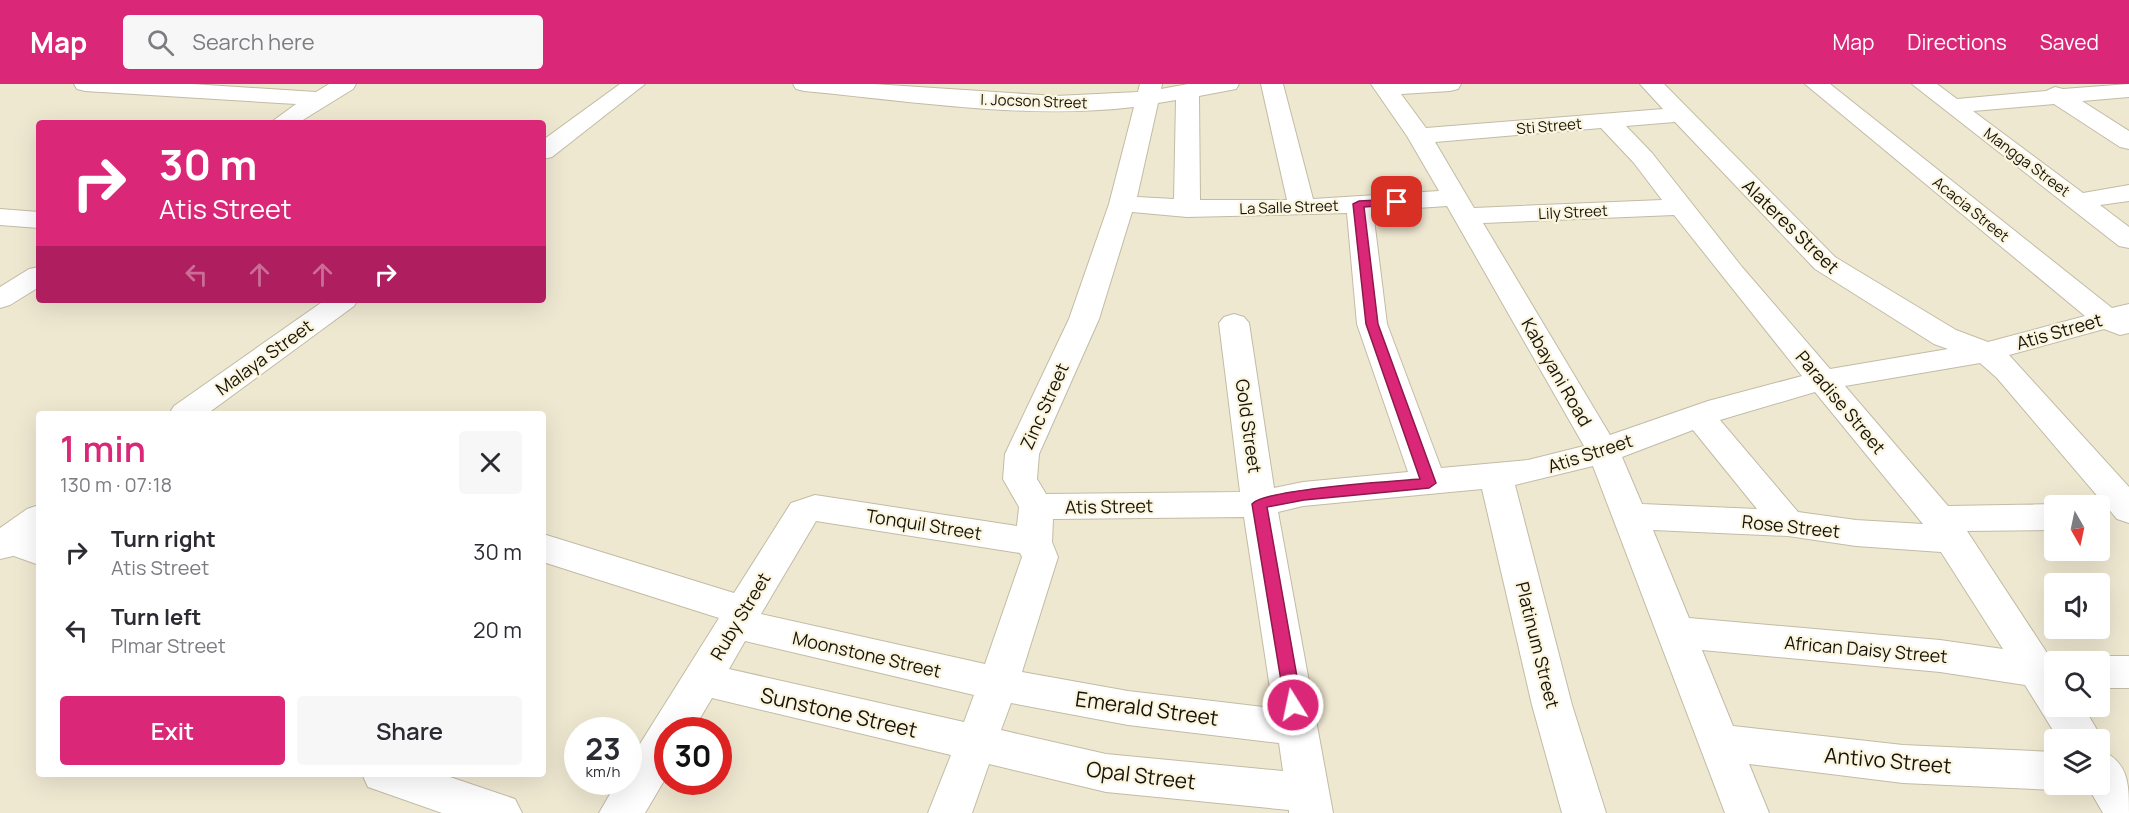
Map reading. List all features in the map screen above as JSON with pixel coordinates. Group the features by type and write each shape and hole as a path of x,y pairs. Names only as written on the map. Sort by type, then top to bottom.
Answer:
{"street":[{"path":"85,84 320,99"},
{"path":"287,120 345,84"},
{"path":"546,150 633,84"},
{"name":"I. Jocson Street","path":"804,84 1035,103 1094,103 1150,91 1188,91 1228,84"},
{"path":"959,98 985,84"},
{"path":"1272,84 1302,208"},
{"path":"1384,86 1450,84"},
{"name":"Alateres Street","path":"1652,84 1825,263 1946,337 1986,352"},
{"name":"Acacia Street","path":"1816,84 2121,321"},
{"name":"Mangga Street","path":"1923,84 2129,240"},
{"name":"Kabayani Road","path":"1384,86 1419,136 1604,452 1747,813"},
{"path":"2050,90 2129,141"},
{"path":"1952,106 2050,90 2129,90"},
{"name":"Zinc Street","path":"1036,507 1020,479 1022,454 1084,319 1122,204 1150,91"},
{"path":"1187,209 1188,91"},
{"name":"Sti Street","path":"1419,136 1680,114"},
{"name":"Paradise Street","path":"1607,121 1643,158 1731,273 1946,529 2044,671"},
{"path":"2079,201 2129,193"},
{"name":"La Salle Street","path":"1122,204 1187,209 1302,208 1359,204 1461,207"},
{"path":"1359,204 1372,324 1429,483"},
{"name":"Lily Street","path":"1461,207 1680,207"},
{"path":"0,217 36,220"},
{"path":"0,299 36,277"},
{"name":"Malaya Street","path":"189,411 340,303"},
{"name":"Atis Street","path":"1036,507 1259,504 1304,495 1528,472 1604,452 1622,443 1699,416 1823,380 1986,352 2121,321"},
{"name":"Gold Street","path":"1234,323 1259,504 1310,803"},
{"path":"1986,352 2008,371 2129,510"},
{"path":"1699,416 1788,523"},
{"name":"Platinum Street","path":"1496,476 1552,705 1584,813"},
{"path":"950,813 1037,570 1040,557 1034,542 1036,507"},
{"name":"Tonquil Street","path":"815,508 1034,542"},
{"name":"Ruby Street","path":"679,717 803,512 815,508"},
{"name":"Rose Street","path":"1629,516 1788,523 1856,533 1946,529 2044,518"},
{"path":"2110,516 2129,516"},
{"path":"16,546 36,522"},
{"name":"Moonstone Street","path":"546,549 740,617 998,684"},
{"name":"African Daisy Street","path":"1677,632 2011,664 2044,678"},
{"path":"2110,672 2129,672"},
{"name":"Sunstone Street","path":"702,680 976,745"},
{"name":"Emerald Street","path":"998,684 1128,708 1297,728"},
{"name":"Antivo Street","path":"1721,743 1903,764 2044,770"},
{"name":"Opal Street","path":"976,745 1106,773 1310,803"},
{"path":"621,813 654,759"},
{"path":"392,777 500,813"},
{"path":"2110,786 2127,813"}],"route":[{"path":"1293,705 1259,504 1304,495 1429,483 1372,324 1366,272 1359,204 1397,202"}]}
